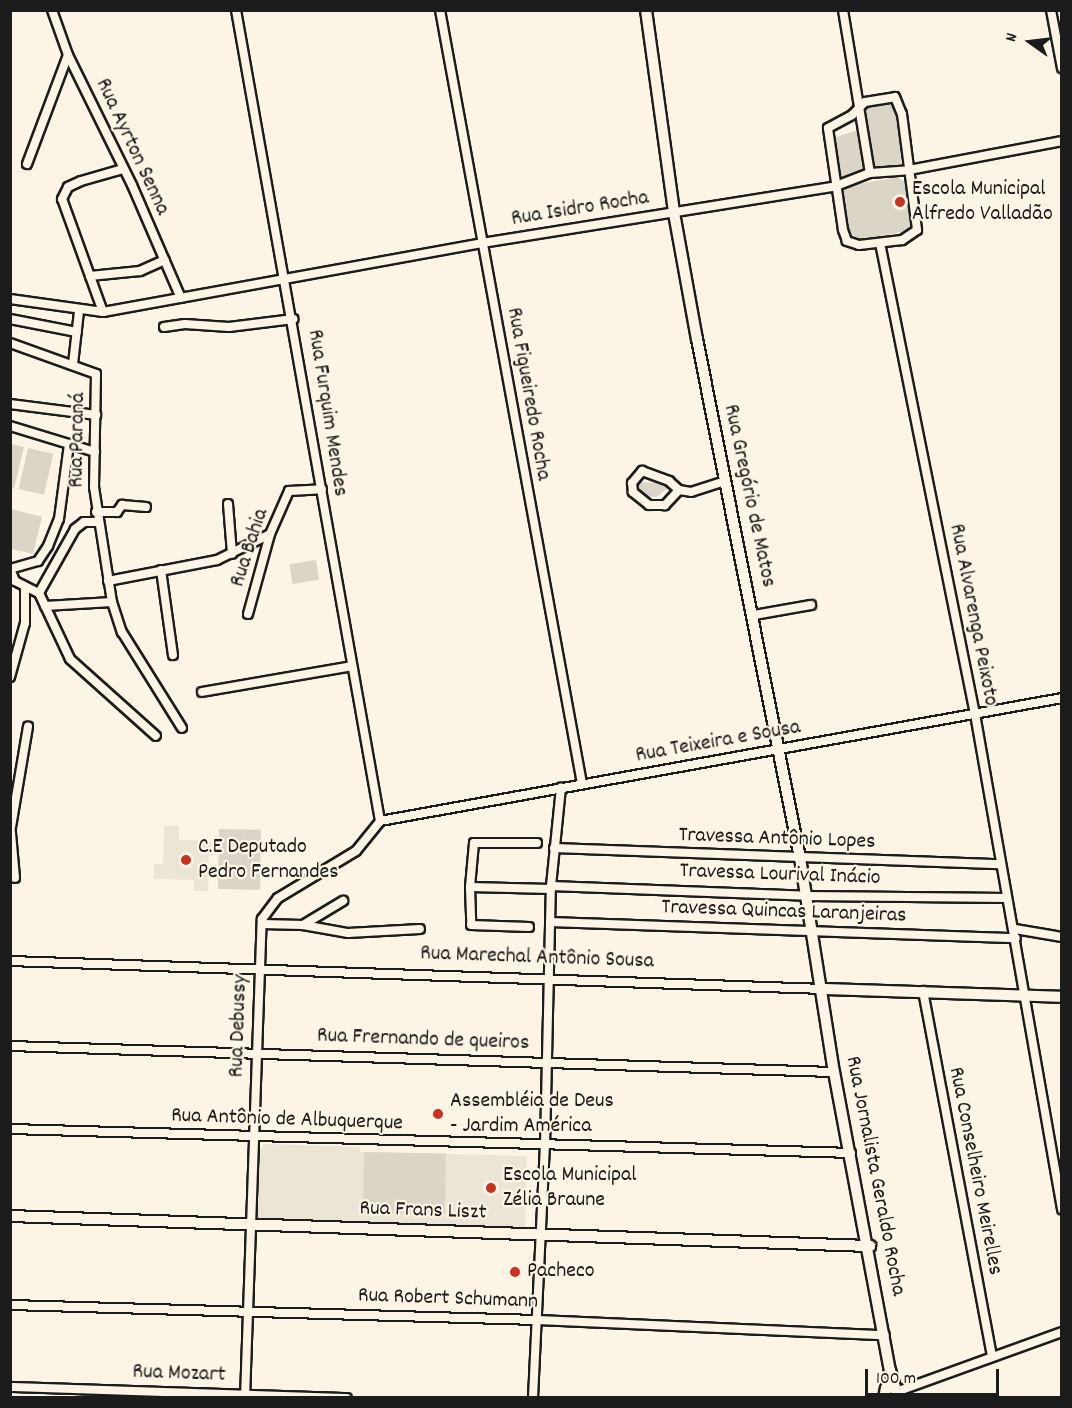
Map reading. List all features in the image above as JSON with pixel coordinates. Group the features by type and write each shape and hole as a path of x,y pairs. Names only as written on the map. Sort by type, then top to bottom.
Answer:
{"street":[{"name":"Rua Ayrton Senna","path":"52,10 68,55 123,169 181,298"},
{"name":"Rua Furquim Mendes","path":"236,10 294,319 380,821"},
{"name":"Rua Figueiredo Rocha","path":"440,10 582,784"},
{"name":"Rua Gregório de Matos","path":"646,10 674,213 724,481 754,615 823,989"},
{"path":"843,10 870,173"},
{"path":"1051,10 1062,68"},
{"path":"27,164 68,55"},
{"path":"895,97 899,101 917,230 902,240 880,243 847,241 828,128 852,116 858,106 895,97"},
{"name":"Rua Isidro Rocha","path":"10,299 79,311 103,312 482,243 836,186 870,173 909,170 1062,141"},
{"path":"103,312 62,199 68,187 123,169"},
{"name":"Rua Alvarenga Peixoto","path":"880,243 975,714 1062,1209"},
{"path":"90,276 140,271 165,260"},
{"path":"10,343 73,364 79,311"},
{"path":"10,319 77,332"},
{"path":"164,327 229,327 294,319"},
{"name":"Rua Paraná","path":"73,364 95,372 98,378 95,452 97,517 112,602 122,632 182,728"},
{"path":"10,404 96,415"},
{"path":"10,426 95,452"},
{"path":"69,444 59,519 38,561 10,569 13,582 39,593 70,659 156,736"},
{"path":"679,490 665,505 649,506 633,492 632,483 642,471 669,481 679,490 708,489 724,481"},
{"name":"Rua Bahia","path":"248,614 270,534 289,491 322,489"},
{"path":"228,504 232,554"},
{"path":"59,519 79,524 117,512 122,506 146,507"},
{"path":"39,593 79,524"},
{"path":"108,581 232,554 270,534"},
{"path":"161,570 173,654"},
{"path":"10,677 25,623 25,589"},
{"path":"45,606 112,602"},
{"path":"754,615 811,605"},
{"path":"202,692 352,666"},
{"name":"Rua Teixeira e Sousa","path":"380,821 1062,698"},
{"path":"15,879 11,833 27,727"},
{"path":"533,1398 548,1063 551,887 561,788"},
{"name":"Rua Debussy","path":"245,1396 255,1137 255,1053 262,924 278,898 356,851 380,821"},
{"path":"529,927 471,926 470,887 474,843 537,843"},
{"name":"Travessa Antônio Lopes","path":"554,848 1000,864"},
{"name":"Travessa Lourival Inácio","path":"470,887 551,887 807,896 1007,898"},
{"path":"303,925 342,901"},
{"name":"Travessa Quincas Laranjeiras","path":"550,922 1062,937"},
{"path":"262,924 303,925 348,933 420,929"},
{"name":"Rua Marechal Antônio Sousa","path":"10,961 1062,997"},
{"name":"Rua Jornalista Geraldo Rocha","path":"823,989 834,1072 870,1246 885,1335 890,1370 889,1393"},
{"name":"Rua Conselheiro Meirelles","path":"923,991 992,1357"},
{"name":"Rua Frernando de queiros","path":"10,1046 834,1072"},
{"name":"Rua Antônio de Albuquerque","path":"10,1129 850,1154"},
{"name":"Rua Frans Liszt","path":"10,1216 870,1246"},
{"name":"Rua Robert Schumann","path":"10,1305 536,1320 885,1335"},
{"path":"889,1393 1062,1332"},
{"name":"Rua Mozart","path":"10,1387 347,1398"}],"shaded area":[{"path":"894,100 898,111 901,166 874,169 864,106"},
{"path":"859,130 864,167 861,173 841,179 830,139"},
{"path":"898,177 906,183 914,214 908,230 872,239 849,238 841,190 847,186"},
{"path":"11,444 24,447 14,489 11,488"},
{"path":"28,448 53,454 44,495 19,489"},
{"path":"640,482 663,483 667,489 656,497 643,496 636,486"},
{"path":"11,509 42,517 33,554 11,549"},
{"path":"316,560 319,580 292,584 289,564"},
{"name":"C.E Deputado Pedro Fernandes","path":"164,826 179,826 179,840 219,841 218,855 209,855 208,891 194,891 194,880 154,879 154,864 163,864"},
{"path":"219,829 261,830 260,890 218,889"},
{"path":"263,1144 360,1147 360,1152 527,1156 525,1230 256,1222 258,1149 263,1149"},
{"path":"364,1152 446,1153 445,1214 363,1213"}],"place":[{"name":"Escola Municipal Alfredo Valladão","path":"900,202"},
{"name":"C.E Deputado Pedro Fernandes","path":"186,860"},
{"name":"Assembléia de Deus - Jardim América","path":"438,1114"},
{"name":"Escola Municipal Zélia Braune","path":"491,1188"},
{"name":"Pacheco","path":"515,1272"}]}
